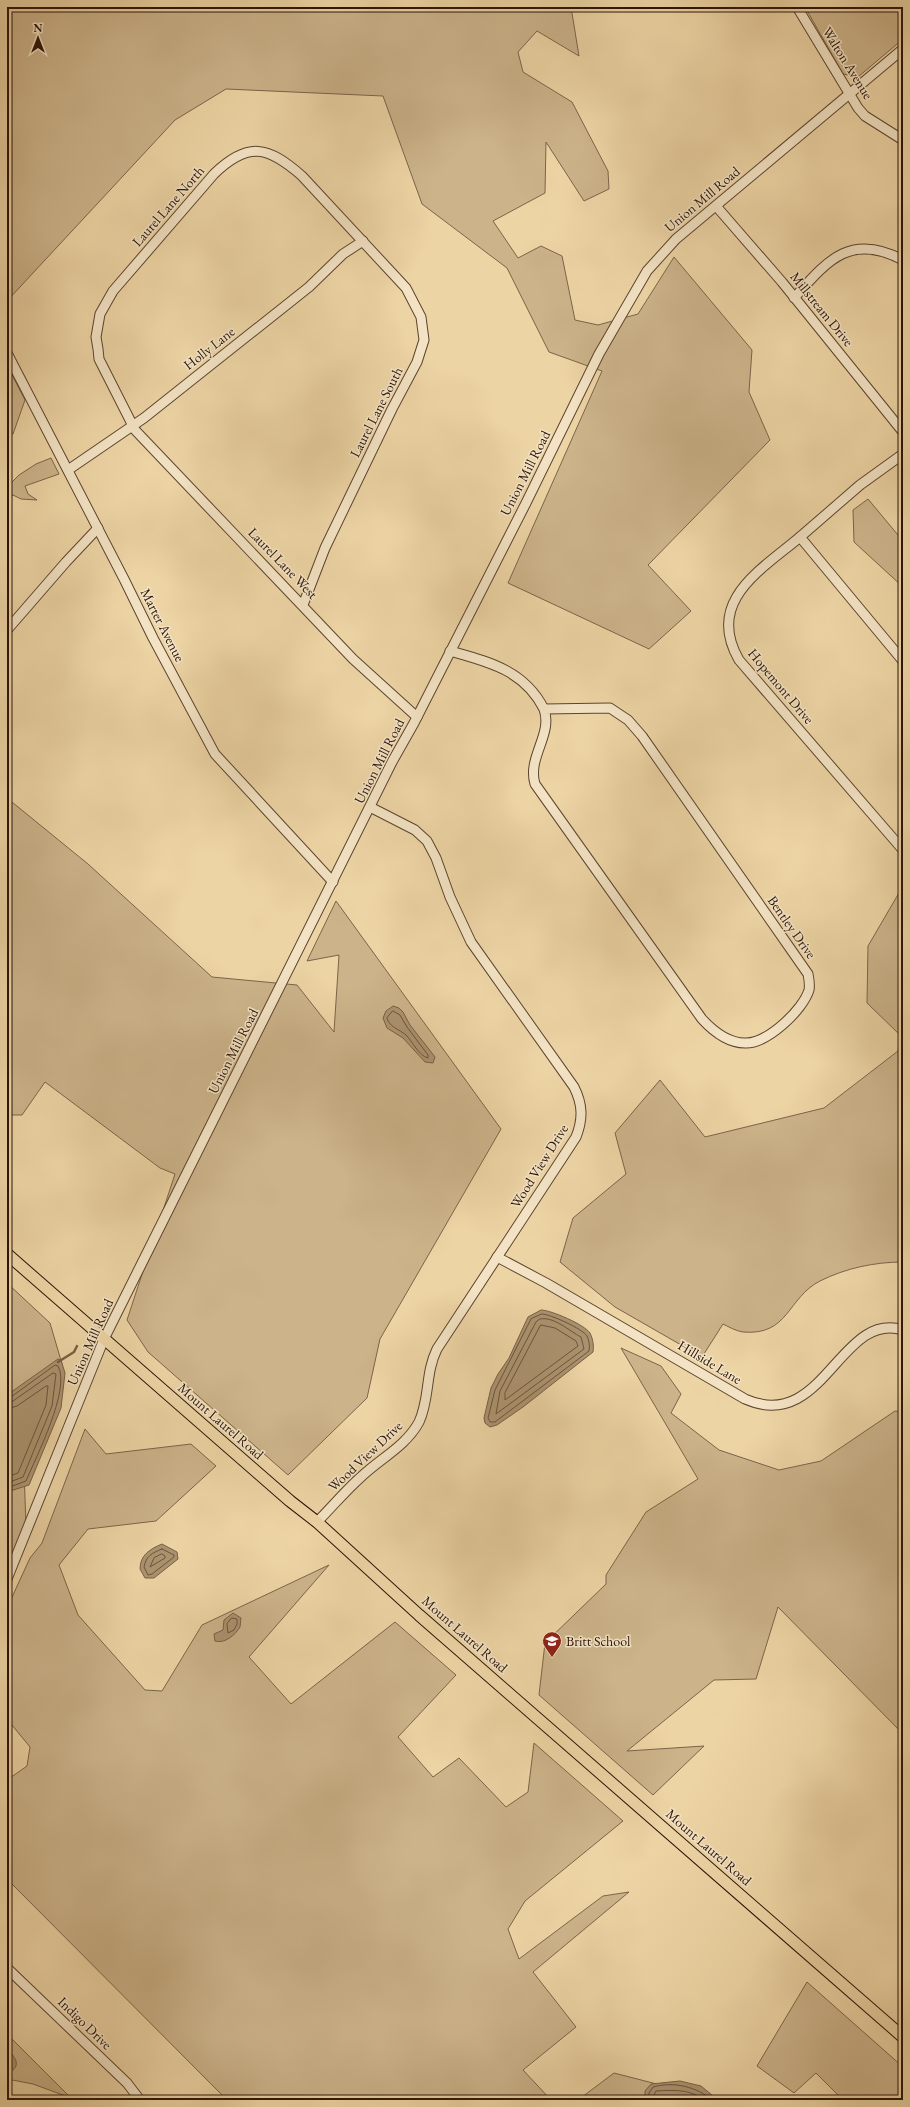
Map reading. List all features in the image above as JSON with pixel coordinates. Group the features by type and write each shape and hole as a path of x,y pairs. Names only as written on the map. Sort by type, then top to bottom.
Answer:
{"main road":[{"name":"Mount Laurel Road","path":"7,1254 290,1501 317,1522 419,1615 903,2037"}],"street":[{"name":"Walton Avenue","path":"797,7 849,94 865,116 903,140"},
{"name":"Union Mill Road","path":"7,1580 104,1339 370,807 526,503 577,397 631,298 647,271 676,238 903,49"},
{"name":"Laurel Lane North","path":"133,425 99,359 96,338 100,314 106,302 122,279 226,162 240,154 257,151 267,152 286,161 310,184 363,241"},
{"name":"Millstream Drive","path":"716,206 794,298 903,432"},
{"name":"Holly Lane","path":"68,470 144,418 309,287 342,254 363,241"},
{"name":"Laurel Lane South","path":"303,605 324,548 392,408 417,362 424,340 421,317 412,298 399,280 363,241"},
{"path":"794,298 825,264 851,251 872,248 883,250 903,260"},
{"name":"Marter Avenue","path":"7,353 98,528 153,638 215,754 333,882"},
{"name":"Laurel Lane West","path":"133,425 135,430 365,671 417,717"},
{"name":"Hopemont Drive","path":"903,454 860,485 748,582 738,593 731,605 728,619 728,633 732,647 748,671 903,850"},
{"path":"7,630 66,562 98,528"},
{"path":"800,537 903,661"},
{"name":"Bentley Drive","path":"450,651 486,661 516,675 535,692 544,709 547,723 532,769 535,784 702,1019 714,1030 728,1039 744,1043 760,1040 776,1031 801,1006 809,990 808,974 642,736 628,720 610,708 544,709"},
{"name":"Wood View Drive","path":"317,1522 361,1477 400,1446 415,1429 424,1410 429,1368 433,1358 497,1257 576,1138 582,1120 581,1103 574,1086 471,942 450,897 436,858 427,841 415,830 370,807"},
{"name":"Hillside Lane","path":"497,1257 546,1283 745,1399 764,1405 786,1404 802,1398 851,1349 869,1334 881,1328 890,1327 903,1330"},
{"name":"Indigo Drive","path":"7,1968 127,2083 140,2100"}],"shaded area":[{"path":"7,7 571,7 579,56 537,31 518,52 523,72 572,102 608,171 609,189 584,201 546,142 545,193 493,221 518,258 541,246 562,256 575,320 598,325 638,314 674,257 752,350 749,392 770,440 648,565 691,611 649,649 508,583 602,371 549,352 507,268 422,204 383,96 226,89 175,120 7,301"},
{"path":"805,7 903,7 903,39 858,77 843,74"},
{"path":"7,365 25,400 13,434 7,435 9,402"},
{"path":"51,458 59,474 25,486 28,494 37,500 21,499 13,495 7,501 7,487 19,475 36,464"},
{"path":"868,499 903,541 903,587 854,542 853,510"},
{"path":"7,798 88,864 212,977 297,985 334,1032 339,955 307,961 336,901 501,1129 380,1339 367,1398 288,1475 148,1352 127,1320 175,1174 160,1168 45,1082 22,1115 7,1115"},
{"path":"903,886 903,1262 882,1263 850,1269 830,1276 809,1288 779,1322 770,1328 758,1332 743,1332 723,1324 702,1357 615,1307 560,1262 573,1218 626,1174 615,1133 660,1080 705,1137 824,1108 898,1051 900,1035 867,1003 868,946"},
{"path":"7,1283 50,1323 62,1364 24,1470 26,1526 12,1559 7,1559"},
{"path":"621,1348 661,1366 681,1394 671,1413 719,1450 779,1470 821,1461 895,1411 903,1412 903,1734 778,1607 756,1679 714,1680 627,1751 704,1746 653,1795 539,1695 545,1643 606,1584 606,1575 646,1512 698,1479"},
{"path":"85,1429 106,1454 191,1444 216,1466 156,1521 88,1529 59,1565 78,1615 145,1690 162,1691 202,1625 329,1565 249,1657 291,1704 395,1622 456,1675 398,1737 433,1777 459,1758 506,1807 528,1792 534,1743 623,1821 525,1901 508,1929 519,1959 603,1896 629,1892 533,1972 576,2027 523,2070 551,2100 227,2100 7,1879 7,1780 27,1766 30,1747 7,1719 7,1608 30,1558 42,1543"},
{"path":"807,1982 903,2067 903,2100 843,2100 816,2073 794,2093 757,2066"},
{"path":"7,2034 71,2098 33,2084 7,2079"},
{"path":"614,2073 719,2100 578,2100"}],"water":[{"path":"393,1006 399,1008 403,1012 410,1025 435,1057 433,1063 425,1062 403,1038 387,1028 383,1018 386,1011"},
{"path":"541,1310 552,1312 567,1318 587,1330 592,1338 593,1352 523,1407 497,1425 490,1427 485,1423 484,1418 491,1388 498,1374 509,1358 528,1317"},
{"path":"58,1359 61,1360 65,1373 61,1408 29,1485 7,1492 7,1395"},
{"path":"162,1544 177,1552 178,1559 154,1578 145,1578 140,1569 140,1564 144,1556 150,1550"},
{"path":"233,1613 241,1618 240,1627 226,1640 219,1642 215,1641 214,1634 223,1630 224,1620"},
{"path":"7,2049 15,2059 16,2065 13,2070 7,2071"},
{"path":"680,2081 701,2086 718,2100 645,2100 645,2091 651,2084"}],"waterway":[{"path":"58,1362 74,1352 77,1346"}],"place":[{"name":"Britt School","path":"552,1658"}]}
